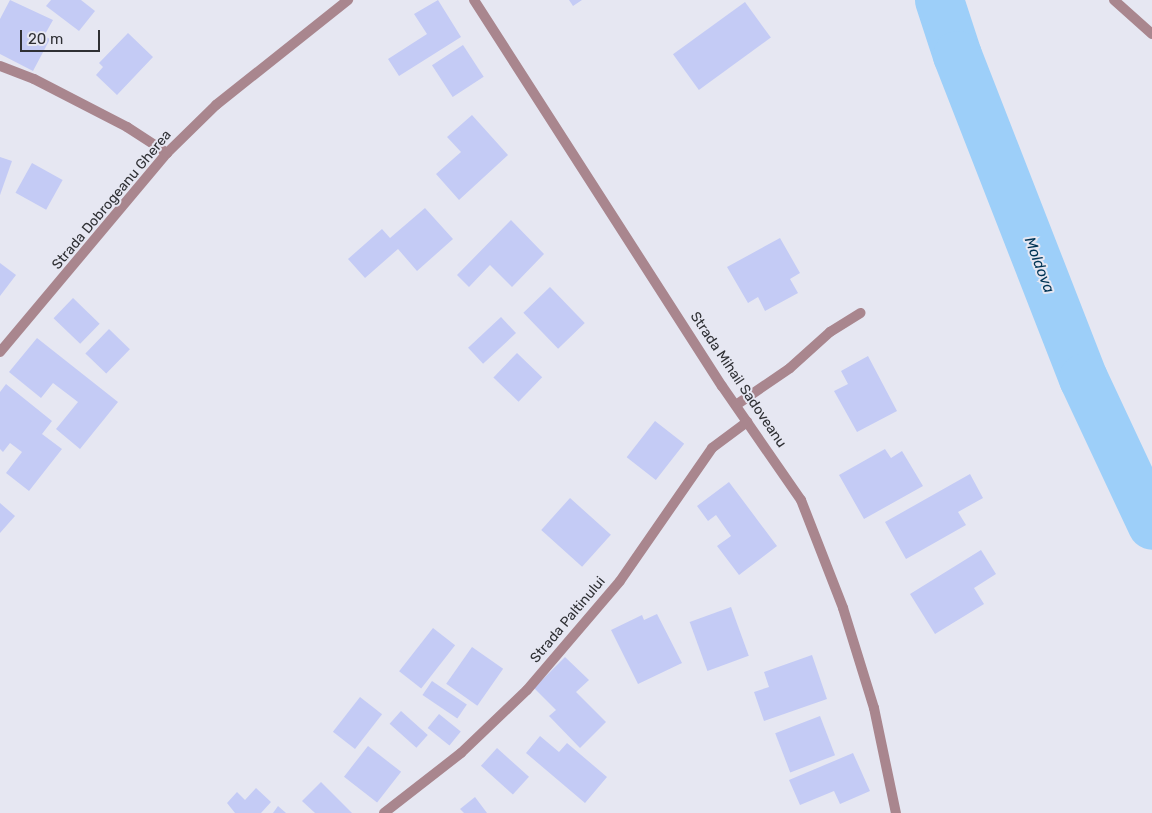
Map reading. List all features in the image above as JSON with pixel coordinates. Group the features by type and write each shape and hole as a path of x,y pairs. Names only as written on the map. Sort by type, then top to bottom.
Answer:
{"street":[{"name":"Strada Dobrogeanu Gherea","path":"0,352 167,153 216,105 348,0"},
{"name":"Strada Mihail Sadoveanu","path":"474,0 747,422 801,500 824,556 874,708 896,813"},
{"path":"1114,0 1152,34"},
{"path":"0,66 34,79 127,127 167,153"},
{"path":"736,405 790,368 830,332 860,312"},
{"name":"Strada Paltinului","path":"384,813 461,753 527,690 620,581 712,448 747,422"}],"building":[{"path":"10,0 53,20 44,36 50,39 33,71 0,54 0,19"},
{"path":"51,0 81,0 95,11 79,31 46,6"},
{"path":"438,0 461,37 399,76 388,59 427,34 414,14"},
{"path":"569,0 582,0 573,6"},
{"path":"745,2 771,38 699,90 673,54"},
{"path":"128,33 153,57 117,95 96,75 103,67 99,63"},
{"path":"463,45 484,77 453,97 432,65"},
{"path":"472,115 508,155 459,200 436,174 461,152 447,137"},
{"path":"0,157 12,161 0,195"},
{"path":"32,163 63,180 46,210 16,193"},
{"path":"425,208 453,239 417,271 398,249 365,278 348,259 382,229 390,238"},
{"path":"511,220 544,254 512,287 490,265 469,287 457,275"},
{"path":"780,238 800,273 790,279 798,293 765,311 758,297 748,303 727,267"},
{"path":"0,263 16,275 0,296"},
{"path":"550,287 585,323 558,349 523,313"},
{"path":"73,298 100,324 80,344 54,318"},
{"path":"501,317 516,333 483,364 468,348"},
{"path":"109,329 130,349 106,374 85,353"},
{"path":"37,338 118,402 80,449 56,429 78,402 53,383 41,398 9,372"},
{"path":"517,353 542,377 519,402 493,377"},
{"path":"868,356 897,411 857,432 834,391 848,384 841,371"},
{"path":"6,384 52,421 42,434 62,449 29,491 6,473 22,452 10,443 3,452 0,449 0,392"},
{"path":"655,421 684,444 656,480 627,457"},
{"path":"885,449 891,458 902,451 923,486 864,519 839,475"},
{"path":"970,474 983,498 958,512 966,525 906,559 885,522"},
{"path":"729,482 777,546 739,575 717,546 731,536 716,515 708,521 697,506"},
{"path":"570,498 611,535 582,567 541,530"},
{"path":"0,503 15,516 0,533"},
{"path":"981,550 996,574 974,588 984,604 935,634 910,594"},
{"path":"731,607 749,656 707,671 690,622"},
{"path":"657,614 682,663 638,684 611,630 642,615 644,620"},
{"path":"433,628 455,645 421,689 399,671"},
{"path":"472,647 503,669 477,706 446,684"},
{"path":"812,655 827,699 764,721 754,692 769,687 764,672"},
{"path":"565,657 589,680 576,692 606,722 580,748 549,716 556,710 534,688"},
{"path":"432,681 467,704 457,719 422,695"},
{"path":"360,697 382,714 355,749 333,732"},
{"path":"401,711 428,735 416,748 390,724"},
{"path":"439,714 461,732 449,746 428,728"},
{"path":"820,716 835,755 790,772 775,733"},
{"path":"540,736 559,752 567,743 607,777 585,803 526,753"},
{"path":"368,746 401,772 377,803 344,777"},
{"path":"497,748 529,777 513,795 481,766"},
{"path":"853,753 870,791 840,804 834,791 800,805 789,780"},
{"path":"321,782 352,813 315,813 302,801"},
{"path":"256,788 271,802 261,813 235,813 227,803 237,792 245,800"},
{"path":"475,797 487,813 464,813 460,809"},
{"path":"278,806 286,813 273,813"}],"waterway":[{"name":"Moldova","path":"939,0 957,55 1083,378 1152,525"}]}
